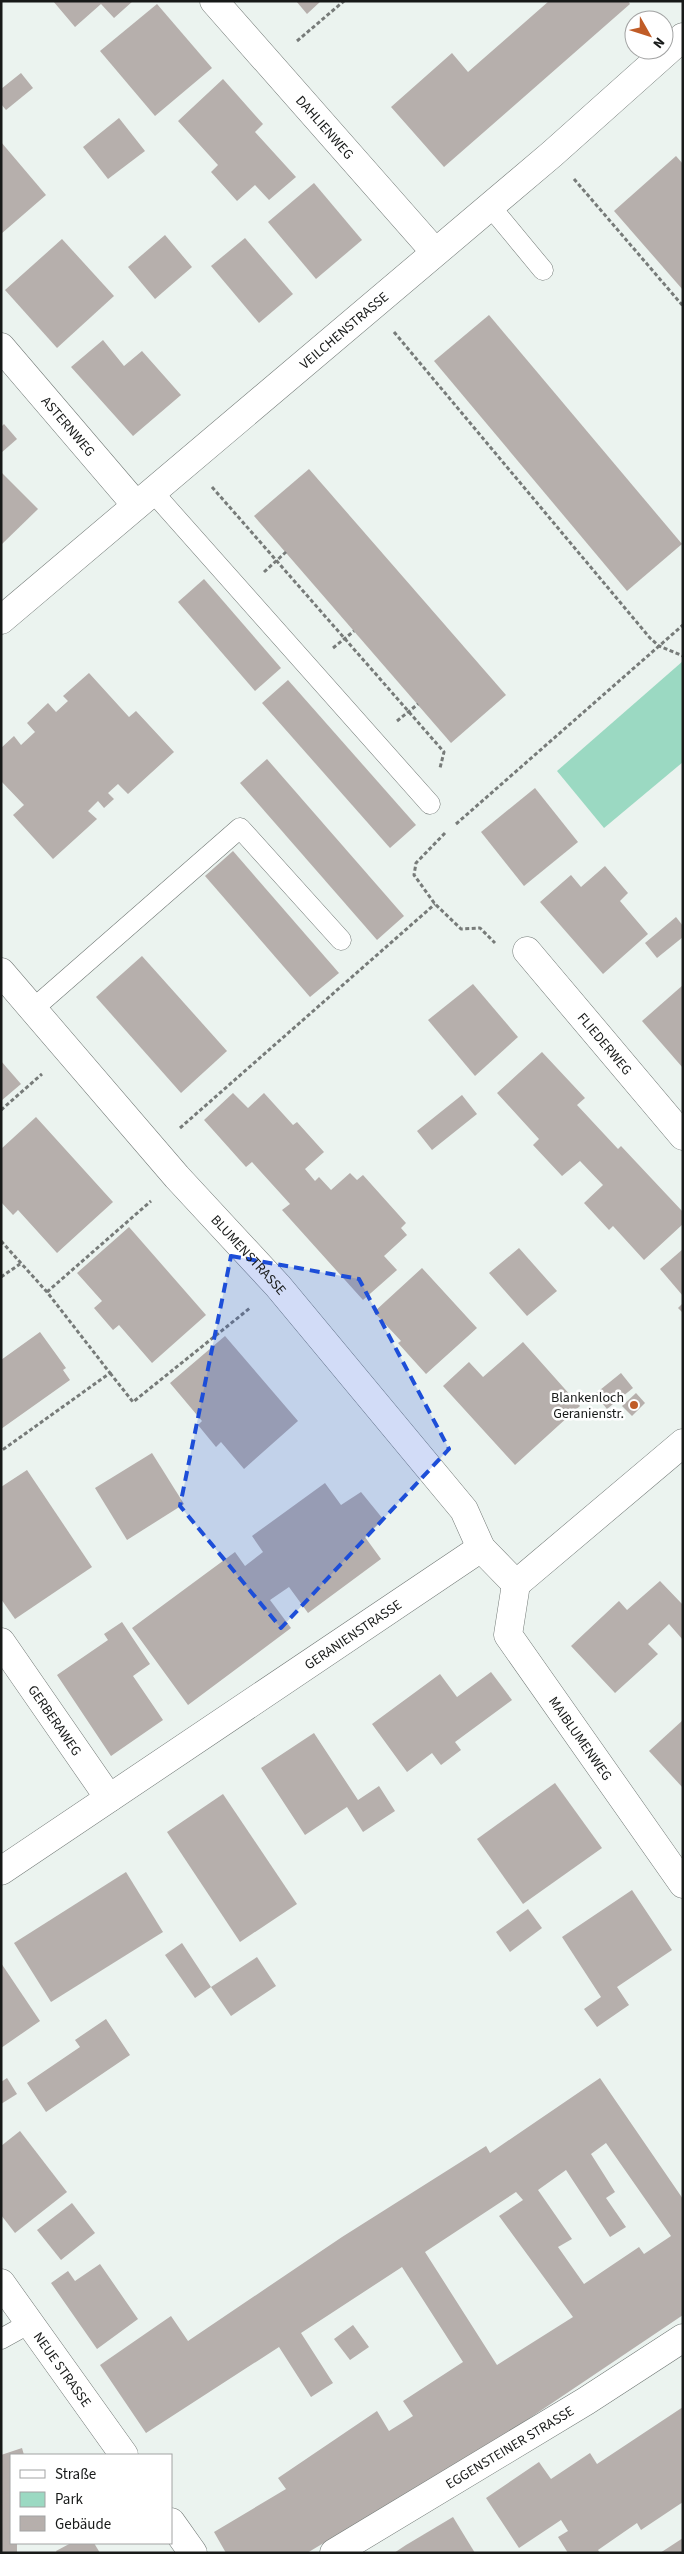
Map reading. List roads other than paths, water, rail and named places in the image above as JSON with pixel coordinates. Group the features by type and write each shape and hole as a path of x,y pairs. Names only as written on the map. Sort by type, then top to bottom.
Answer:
{"street":[{"name":"DAHLIENWEG","path":"214,1 435,252"},
{"name":"VEILCHENSTRASSE","path":"1,620 552,154 683,37"},
{"name":"ASTERNWEG","path":"1,347 144,498"},
{"name":"FLIEDERWEG","path":"527,951 683,1136"},
{"name":"BLUMENSTRASSE","path":"1,972 177,1177 278,1286 464,1510 481,1548"},
{"path":"481,1548 516,1584 683,1443"},
{"name":"GERANIENSTRASSE","path":"1,1871 481,1548"},
{"name":"MAIBLUMENWEG","path":"516,1584 508,1635 683,1884"},
{"name":"GERBERAWEG","path":"1,1642 109,1798"},
{"name":"NEUE STRASSE","path":"1,2283 123,2454"},
{"name":"EGGENSTEINER STRASSE","path":"334,2553 586,2401 683,2338"},
{"path":"172,2523 193,2553"}],"lane":[{"path":"490,206 542,270"},
{"path":"144,498 430,804"},
{"path":"33,1009 240,828 341,940"},
{"path":"1,2339 30,2323"}],"place":[{"name":"Blankenloch Geranienstr.","path":"634,1405"}]}
